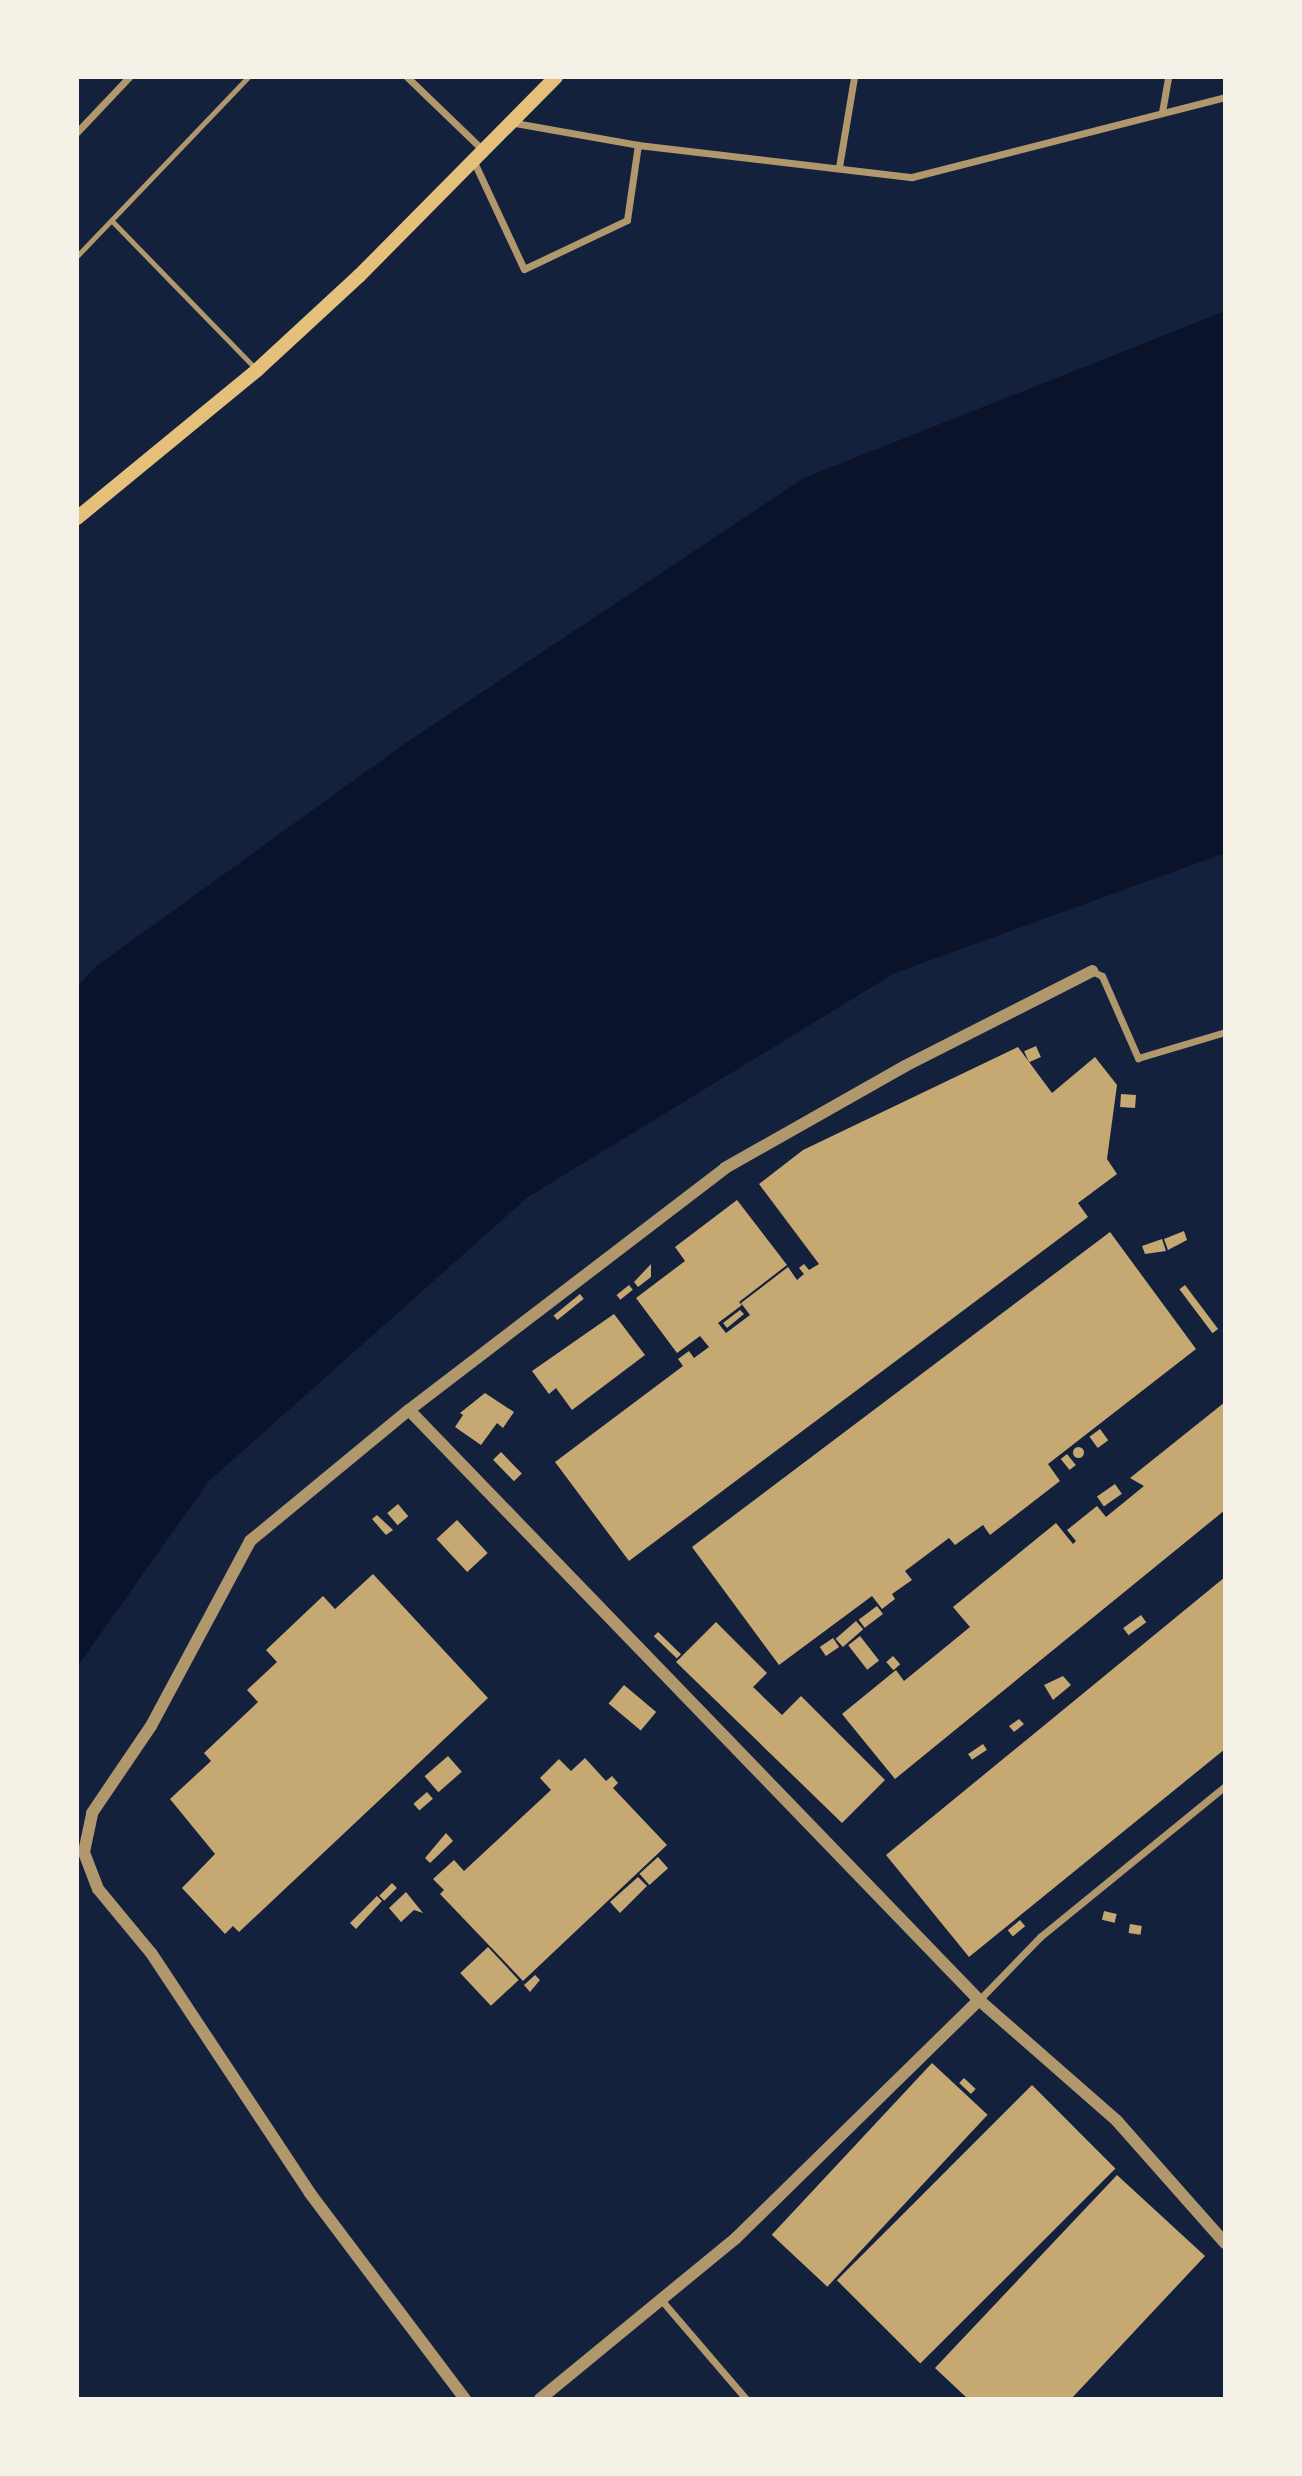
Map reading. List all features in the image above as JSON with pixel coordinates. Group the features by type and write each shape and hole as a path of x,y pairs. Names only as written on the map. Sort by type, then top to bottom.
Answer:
{"main road":[{"path":"77,518 257,370 515,122 556,77"}],"street":[{"path":"77,132 130,77"},
{"path":"407,77 479,157 524,268 627,220 638,145"},
{"path":"839,167 854,77"},
{"path":"1162,112 1168,77"},
{"path":"515,122 638,145 912,177 1225,97"},
{"path":"465,2399 310,2193 151,1953 98,1889 84,1852 92,1813 151,1726 250,1541 409,1410 725,1168 905,1066 1092,971 1102,976 1138,1058 1225,1032"},
{"path":"409,1410 979,2000 1117,2121 1225,2243"},
{"path":"540,2399 663,2302 799,2179 1040,1937 1225,1786"},
{"path":"663,2302 746,2399"}],"lane":[{"path":"77,256 248,77"},
{"path":"112,221 257,370"}],"water":[{"path":"1225,311 1225,853 895,973 528,1197 209,1481 77,1667 77,987 95,967 407,742 804,478"}],"building":[{"path":"1036,1046 1041,1057 1029,1062 1024,1051"},
{"path":"1018,1047 1052,1093 1095,1057 1117,1085 1107,1159 1117,1174 1078,1203 1088,1217 629,1561 555,1462 683,1366 678,1359 689,1351 694,1358 709,1347 700,1336 677,1353 636,1298 685,1261 675,1247 737,1200 787,1265 739,1302 742,1305 718,1323 726,1333 750,1315 741,1303 788,1267 797,1280 804,1274 799,1268 804,1264 809,1270 819,1264 759,1184 803,1150"},
{"path":"1121,1094 1136,1095 1135,1108 1120,1107"},
{"path":"1184,1231 1187,1240 1168,1250 1164,1239"},
{"path":"1110,1232 1196,1349 1048,1464 1060,1481 990,1535 983,1525 955,1545 949,1538 905,1571 912,1580 892,1594 895,1599 882,1609 872,1596 779,1665 692,1547"},
{"path":"1162,1239 1166,1251 1145,1254 1142,1246"},
{"path":"651,1264 651,1277 638,1287 634,1282"},
{"path":"629,1285 633,1290 620,1300 617,1295"},
{"path":"1185,1285 1218,1329 1213,1333 1179,1289"},
{"path":"580,1294 584,1299 557,1320 554,1315"},
{"path":"740,1310 744,1314 727,1328 723,1323"},
{"path":"614,1314 645,1355 572,1410 556,1388 549,1394 532,1371"},
{"path":"485,1393 514,1412 503,1428 497,1423 481,1445 455,1427 463,1415 460,1413"},
{"path":"1225,1402 1225,1510 895,1779 842,1714 896,1670 904,1681 970,1627 953,1607 1056,1523 1073,1544 1076,1541 1067,1530 1097,1506 1106,1517 1144,1486 1130,1478"},
{"path":"1100,1429 1108,1440 1098,1448 1089,1437"},
{"path":"1078,1447 1082,1448 1082,1456 1078,1457 1074,1456 1073,1452 1074,1448"},
{"path":"501,1452 522,1474 514,1481 493,1460"},
{"path":"1067,1454 1076,1465 1070,1470 1061,1459"},
{"path":"1115,1484 1122,1494 1104,1506 1097,1497"},
{"path":"398,1504 408,1516 398,1525 387,1513"},
{"path":"377,1515 393,1530 386,1535 372,1519"},
{"path":"457,1520 488,1553 467,1572 437,1539"},
{"path":"373,1574 488,1698 239,1932 233,1926 225,1934 182,1888 215,1854 170,1799 211,1761 204,1753 258,1702 247,1690 277,1662 266,1650 323,1596 335,1609"},
{"path":"1225,1577 1225,1749 969,1957 886,1855"},
{"path":"877,1606 883,1614 865,1628 859,1620"},
{"path":"1141,1615 1146,1622 1128,1635 1123,1628"},
{"path":"856,1621 863,1629 843,1647 836,1639"},
{"path":"716,1622 767,1673 753,1687 782,1715 801,1696 885,1780 842,1823 676,1662"},
{"path":"658,1632 681,1654 677,1659 654,1636"},
{"path":"860,1636 879,1660 867,1670 848,1645"},
{"path":"833,1638 839,1647 826,1656 820,1647"},
{"path":"893,1656 900,1664 893,1670 886,1662"},
{"path":"1063,1676 1071,1685 1053,1700 1044,1685"},
{"path":"624,1685 656,1712 641,1730 609,1703"},
{"path":"1019,1719 1024,1724 1014,1732 1009,1726"},
{"path":"983,1744 987,1750 972,1760 968,1754"},
{"path":"448,1756 462,1772 438,1792 425,1776"},
{"path":"585,1758 606,1781 612,1776 618,1783 613,1788 667,1845 523,1981 440,1894 444,1890 433,1879 454,1860 464,1871 551,1790 540,1778 559,1759 571,1771"},
{"path":"427,1792 433,1799 419,1811 413,1804"},
{"path":"446,1833 453,1841 430,1863 425,1858"},
{"path":"658,1857 668,1868 649,1885 639,1874"},
{"path":"638,1877 647,1886 620,1913 610,1902"},
{"path":"392,1883 397,1888 384,1901 379,1896"},
{"path":"406,1892 423,1913 414,1910 401,1922 389,1908"},
{"path":"377,1896 382,1901 356,1929 350,1923"},
{"path":"1104,1911 1117,1914 1115,1923 1102,1920"},
{"path":"1020,1920 1025,1926 1013,1936 1008,1930"},
{"path":"1130,1924 1142,1926 1140,1935 1129,1933"},
{"path":"488,1947 519,1980 491,2006 460,1973"},
{"path":"535,1975 540,1980 530,1992 524,1985"},
{"path":"932,2063 988,2115 827,2287 772,2235"},
{"path":"964,2078 976,2089 971,2094 959,2083"},
{"path":"1032,2085 1115,2168 920,2364 837,2280"},
{"path":"1117,2175 1205,2256 1071,2399 968,2399 935,2368"}]}
